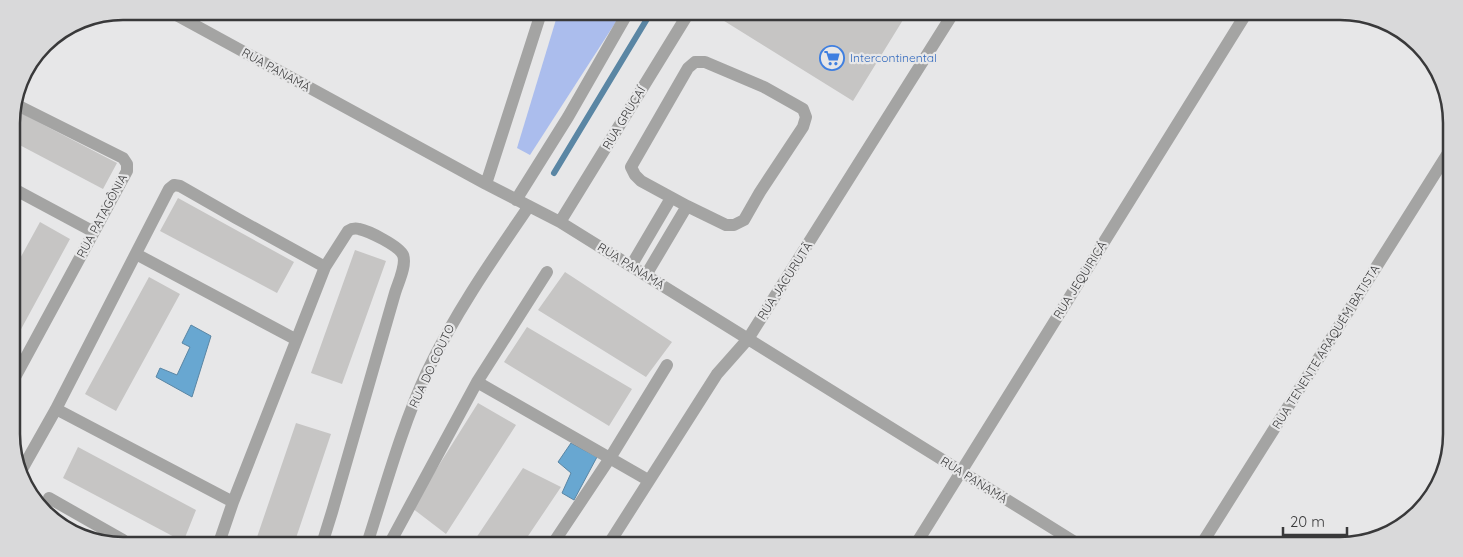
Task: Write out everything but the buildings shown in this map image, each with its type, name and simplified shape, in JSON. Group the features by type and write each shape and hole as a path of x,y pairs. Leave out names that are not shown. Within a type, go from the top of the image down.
{"street":[{"name":"RUA PANAMÁ","path":"184,20 486,184 560,222 1067,537"},
{"path":"486,184 539,20"},
{"path":"516,200 568,117 624,20"},
{"name":"RUA GRUÇAÍ","path":"560,222 684,20"},
{"name":"RUA JACURUTÃ","path":"613,537 717,374 748,339 949,20"},
{"name":"RUA JEQUIRIÇÁ","path":"920,537 1242,20"},
{"path":"695,62 706,62 764,87 803,110 806,117 803,127 744,220 734,225 726,225 671,198 640,180 631,167 688,68 695,62"},
{"name":"RUA PATAGÔNIA","path":"20,368 127,171 127,164 123,158 22,107"},
{"name":"RUA TENENTE ARAQUÉM BATISTA","path":"1206,537 1443,161"},
{"path":"25,465 56,410 169,189 174,185 180,186 325,266"},
{"path":"20,192 94,232"},
{"path":"631,266 671,198"},
{"name":"RUA DO COUTO","path":"369,537 407,421 426,373 447,332 487,266 529,206"},
{"path":"646,275 687,206"},
{"path":"221,537 295,339 325,266 348,231 359,229 398,248 404,261 324,537"},
{"path":"136,254 295,339"},
{"path":"393,537 477,382 547,272"},
{"path":"557,537 610,458 667,365"},
{"path":"477,382 648,480"},
{"path":"56,410 233,502"},
{"path":"49,498 117,537"}],"shaded area":[{"path":"556,20 617,20 530,155 517,148"},
{"path":"191,325 211,336 192,397 156,377 160,368 177,375 190,347 182,343"},
{"path":"571,443 597,457 574,500 562,493 571,473 558,462"}],"waterway":[{"path":"554,173 646,20"}],"place":[{"name":"Intercontinental","path":"832,58"}]}
